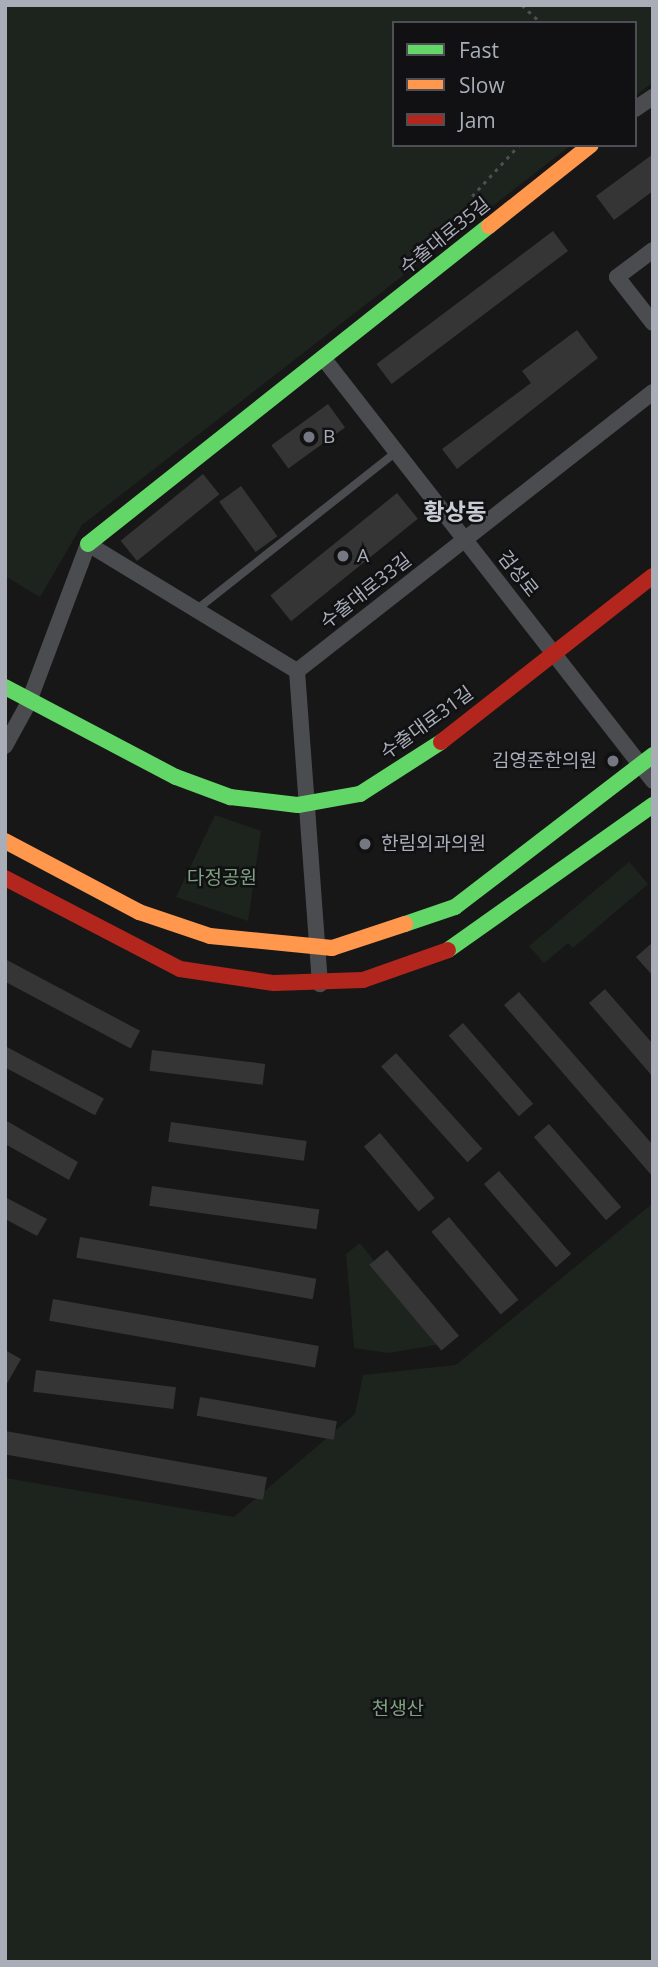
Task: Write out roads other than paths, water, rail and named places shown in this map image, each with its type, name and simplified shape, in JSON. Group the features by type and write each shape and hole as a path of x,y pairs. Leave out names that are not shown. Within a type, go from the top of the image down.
{"street":[{"path":"637,108 653,97"},
{"name":"수출대로35길","path":"88,544 589,147"},
{"path":"653,250 617,277 653,323"},
{"name":"검성로","path":"324,359 554,654 646,760 653,781"},
{"name":"수출대로33길","path":"297,671 653,392"},
{"path":"5,746 30,700 88,544 194,612 297,671 320,985"},
{"name":"수출대로31길","path":"5,687 176,777 230,797 307,803 360,794 414,763 653,576"},
{"path":"5,841 139,912 210,936 319,946 363,941 455,908 646,760"},
{"path":"5,878 180,969 320,985 422,964 464,944 653,804"}],"lane":[{"path":"194,612 397,452"}],"place":[{"name":"B","path":"309,437"},
{"name":"A","path":"343,556"},
{"name":"김영준한의원","path":"613,761"},
{"name":"한림외과의원","path":"365,844"}],"district":[{"name":"황상동","path":"455,511"}],"park label":[{"name":"다정공원","path":"222,878"},
{"name":"천생산","path":"398,1709"}]}
